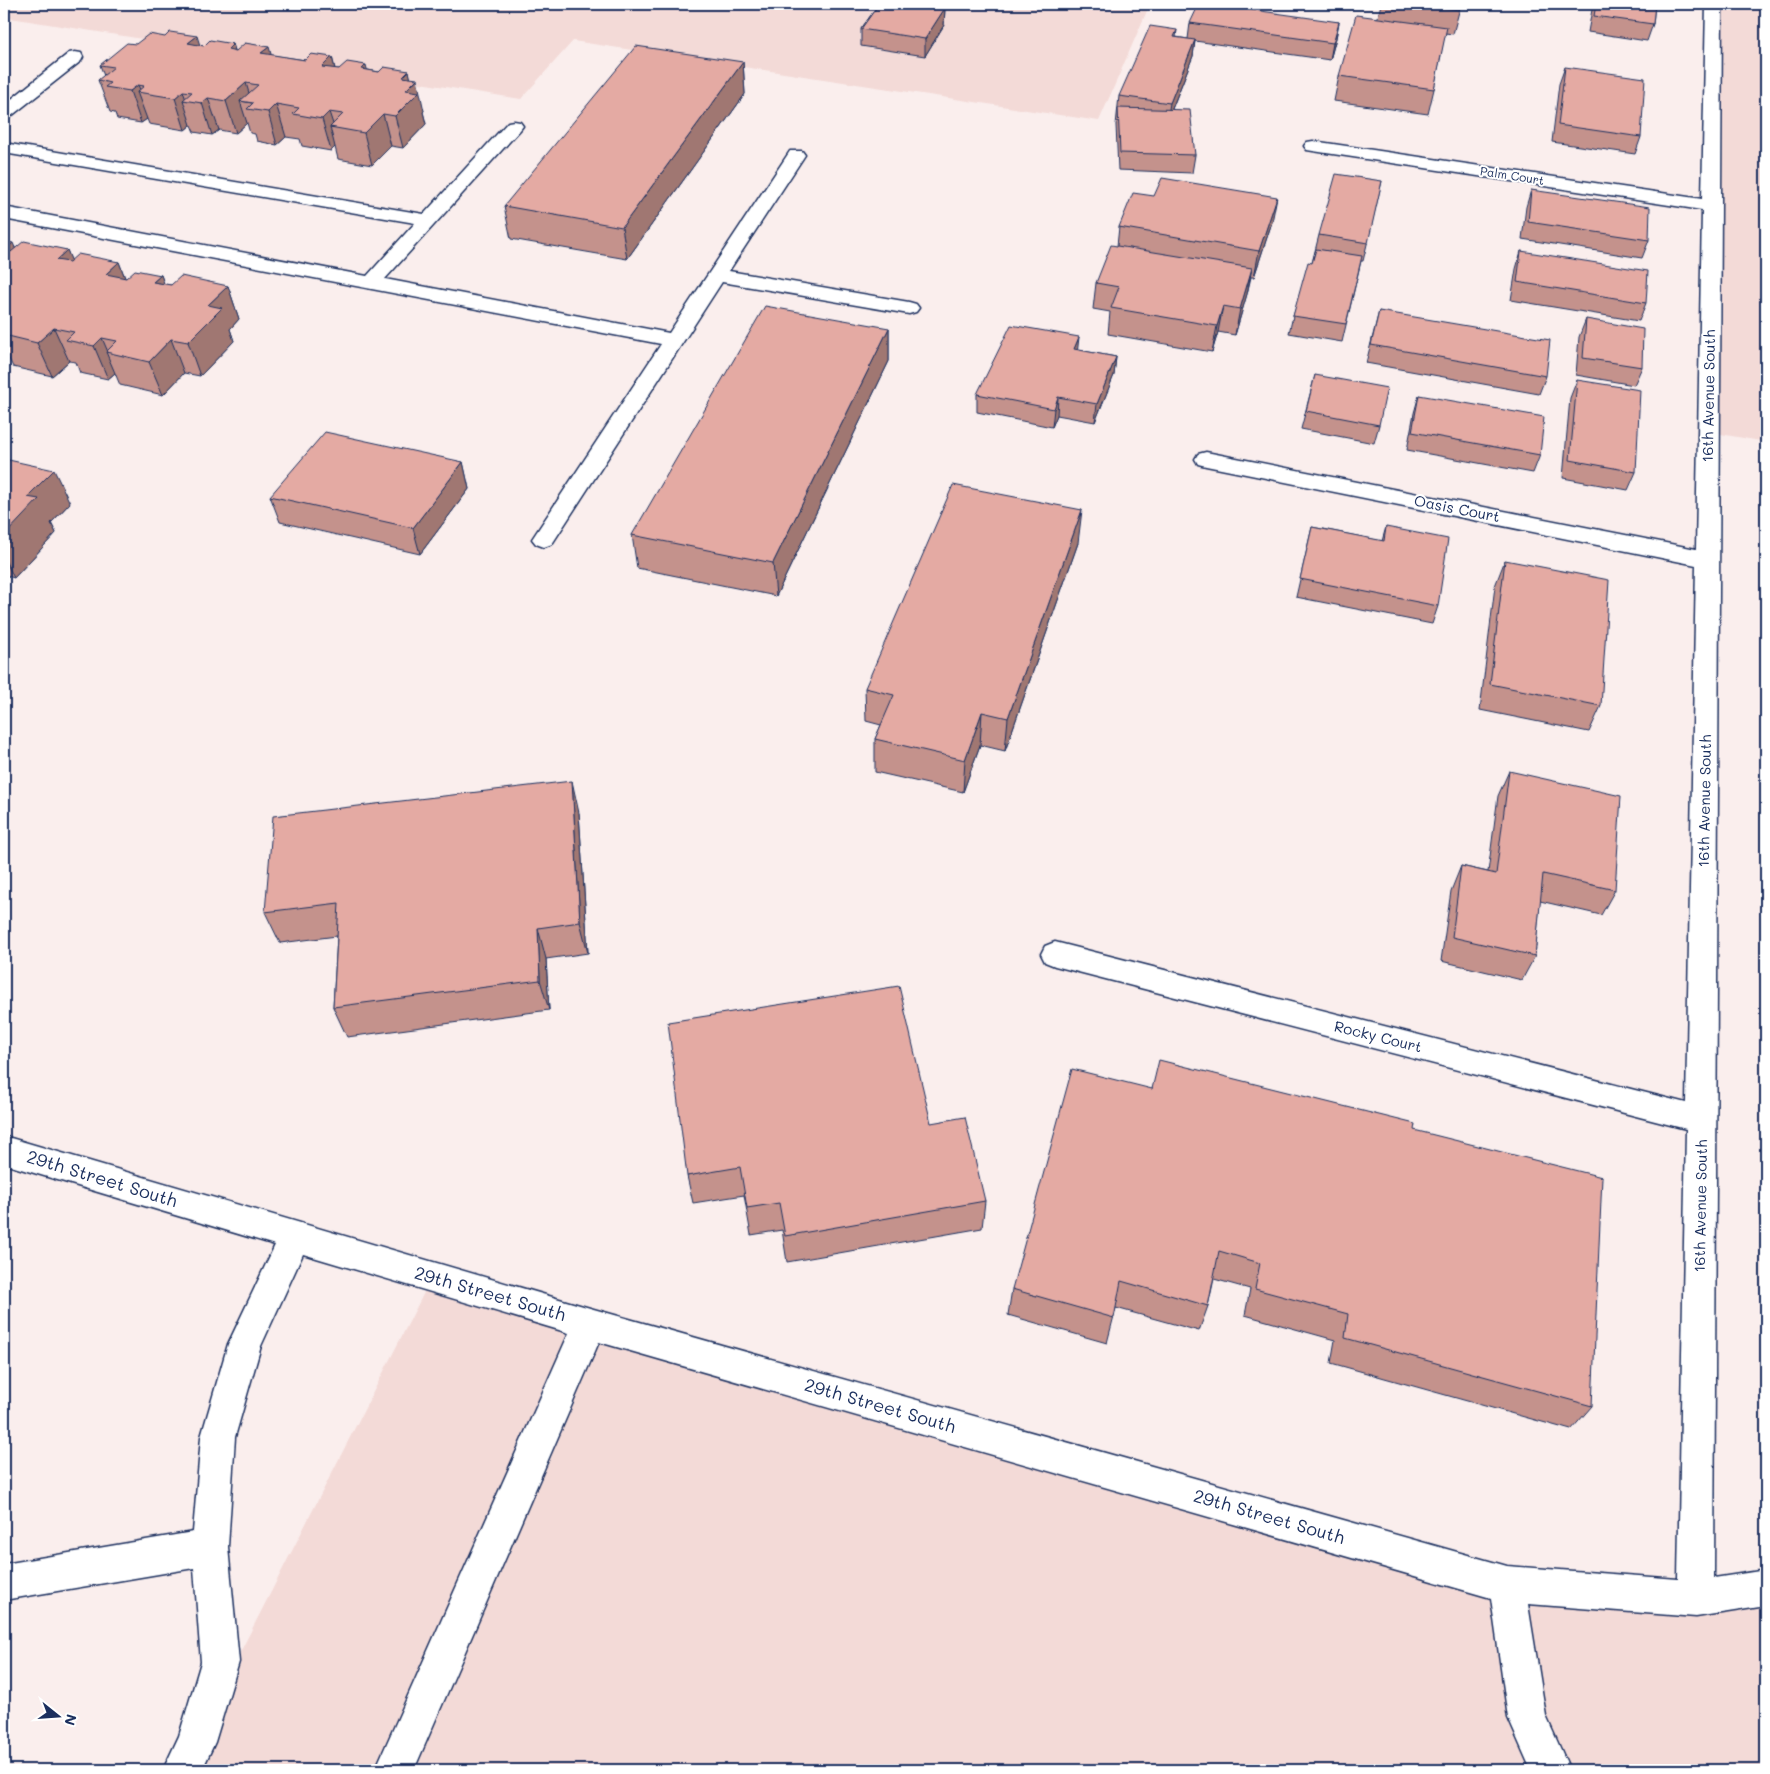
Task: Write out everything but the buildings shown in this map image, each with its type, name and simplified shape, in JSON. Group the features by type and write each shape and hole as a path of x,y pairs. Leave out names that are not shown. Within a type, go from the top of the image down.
{"street":[{"name":"16th Avenue South","path":"1696,1598 1714,4"},
{"path":"4,113 74,56"},
{"path":"372,282 514,126"},
{"name":"Palm Court","path":"1313,146 1712,206"},
{"path":"4,148 428,220"},
{"path":"544,538 796,155"},
{"path":"4,213 674,340"},
{"path":"717,275 909,308"},
{"name":"Oasis Court","path":"1206,459 1707,559"},
{"name":"Rocky Court","path":"1055,954 1702,1120"},
{"name":"29th Street South","path":"4,1150 590,1324 1507,1584 1696,1598 1766,1588"},
{"path":"182,1770 196,1742 220,1662 210,1547 218,1437 245,1344 294,1237"},
{"path":"394,1770 590,1324"},
{"path":"4,1582 210,1547"},
{"path":"1507,1584 1527,1718 1551,1770"}],"shaded area":[{"path":"4,4 1150,4 1099,121 573,41 521,99 4,17"},
{"path":"1714,4 1766,4 1766,442 1709,432"},
{"path":"432,1277 1507,1584 1696,1599 1766,1588 1766,1770 180,1770"}]}
